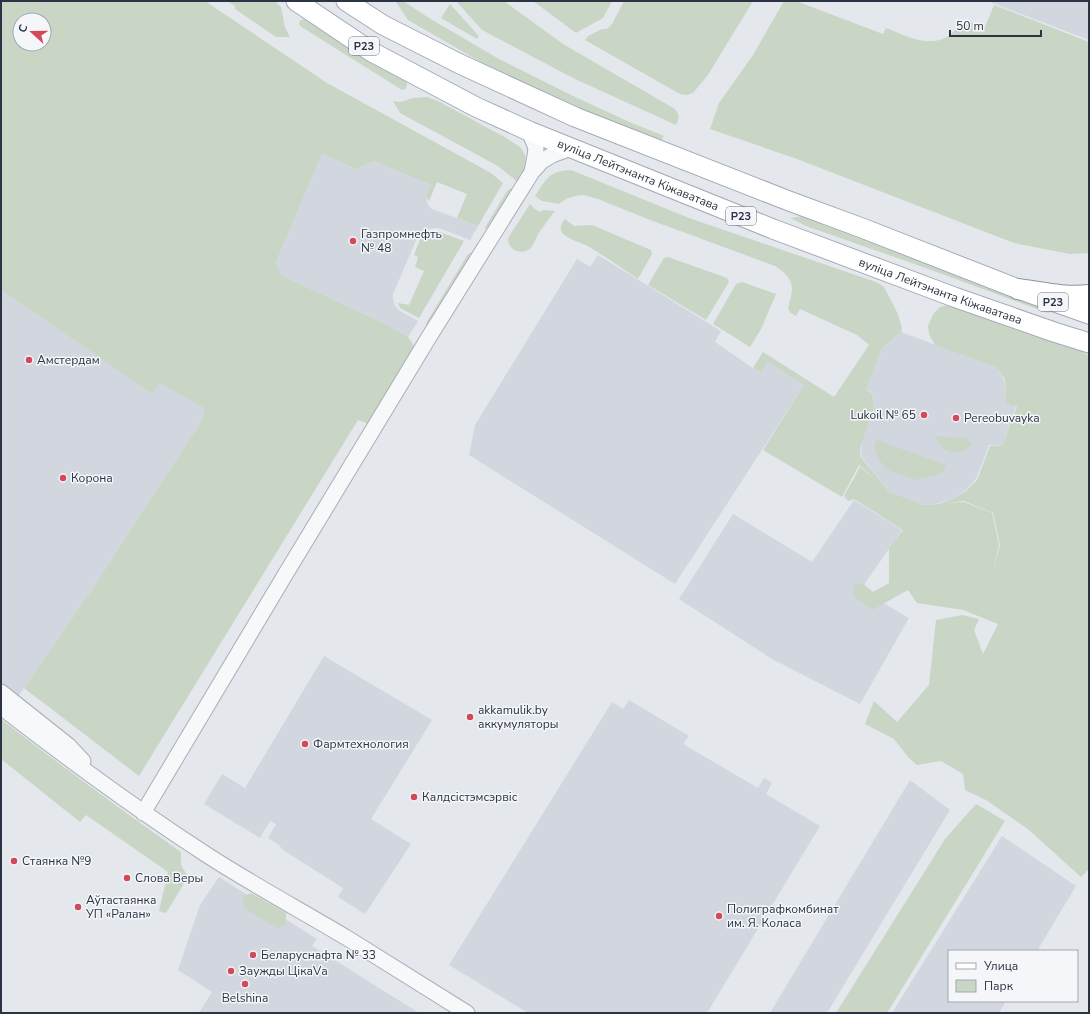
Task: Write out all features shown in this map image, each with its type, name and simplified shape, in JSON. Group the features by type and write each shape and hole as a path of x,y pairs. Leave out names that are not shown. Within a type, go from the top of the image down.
{"highway":[{"name":"Р23","path":"1018,289 1066,295 1089,295"}],"main road":[{"name":"вуліца Лейтэнанта Кіжаватава","path":"296,1 372,52 476,107 529,131 773,229 954,297 1089,343"},
{"name":"Р23","path":"346,1 383,26 526,95 576,117 789,201 1081,312"},
{"path":"1054,332 1066,325 1071,320 1073,315 1081,312"},
{"name":"Р23","path":"1054,332 1089,348"}],"street":[{"path":"529,131 536,148 532,172"},
{"path":"143,813 278,587 532,172 542,161 552,155 570,148"},
{"path":"1,692 69,746 115,793"},
{"path":"1,707 143,813 247,880 347,939 467,1013"}],"shaded area":[{"path":"987,1 1089,1 1089,40"},
{"path":"322,154 356,169 374,161 431,185 426,197 429,206 432,209 478,226 470,240 439,228 425,229 420,233 393,294 395,306 400,311 418,321 408,337 385,324 281,275 276,262"},
{"path":"598,255 721,331 715,342 760,373 768,362 804,385 675,584 469,455 475,425 577,259 590,267"},
{"path":"1,290 152,394 160,383 203,408 204,417 91,591 15,700 1,689"},
{"path":"901,332 996,367 1004,379 1006,393 1005,403 1016,405 1002,446 989,445 976,479 966,490 951,500 936,504 922,505 888,491 862,457 862,442 874,409 872,392 866,390 882,348"},
{"path":"854,500 902,530 861,590 909,618 860,704 772,659 679,599 733,514 812,562"},
{"path":"324,656 432,720 371,819 411,844 365,914 338,897 343,888 283,850 278,844 268,838 276,824 270,821 260,838 204,804 222,774 245,788"},
{"path":"629,700 689,736 683,744 758,788 764,778 772,783 766,794 820,826 707,1013 528,1013 449,965 612,702 623,709"},
{"path":"910,780 950,810 827,1013 770,1013"},
{"path":"1002,836 1076,886 1038,950 948,950 948,1002 1005,1002 999,1013 892,1013"},
{"path":"219,877 317,939 312,946 419,1013 199,1013 212,992 178,970 200,905"}],"green space":[{"path":"1,1 205,1 327,83 491,173 503,183 478,226 457,218 467,194 437,182 429,201 426,197 431,185 374,161 356,169 322,154 276,262 281,275 385,324 408,337 414,346 415,352 376,419 367,423 358,420 139,776 24,688 91,591 204,417 203,408 160,383 152,394 1,290"},
{"path":"227,1 275,1 281,7 285,27 290,37 276,37 235,9 235,6"},
{"path":"396,1 403,1 499,59 571,95 627,121 664,136 660,142 533,90 408,20"},
{"path":"456,1 504,1 563,44 675,109 678,113 678,121 676,125 575,79 482,30"},
{"path":"533,1 612,1 603,18 576,33"},
{"path":"624,1 753,1 708,75 693,93 687,95 680,94 585,40 588,36 602,29 607,29 612,24"},
{"path":"784,1 796,1 883,34 886,28 908,37 924,41 939,40 949,36 962,20 985,27 994,5 1089,42 1089,253 1070,254 1014,243 797,159 710,129 719,103 753,55"},
{"path":"450,4 479,36 477,39 441,18"},
{"path":"304,19 407,82 406,89 402,90 300,26 299,23"},
{"path":"427,97 438,101 508,139 521,148 525,155 526,161 525,171 519,183 498,166 400,113 393,101 401,102 413,98"},
{"path":"571,170 689,218 876,282 884,287 898,314 902,329 901,332 882,348 866,390 872,393 874,409 861,445 861,457 888,491 923,505 939,504 951,500 966,491 977,480 990,446 1002,446 1017,406 1005,403 1005,379 996,367 935,345 929,334 928,326 934,313 940,307 951,304 1081,351 1089,356 1089,869 1081,877 1029,830 986,800 965,790 963,774 941,761 917,765 908,757 894,739 865,724 874,701 897,722 929,685 936,620 962,615 979,619 974,630 983,654 998,624 963,610 917,603 908,590 872,610 854,597 853,585 862,583 873,592 889,583 889,548 903,530 854,499 848,501 844,496 860,467 876,480 859,465 842,497 763,450 804,385 768,362 761,373 753,368 763,352 834,397 869,345 857,335 800,309 796,316 791,313 788,309 792,285 789,278 775,266 598,199 584,195 575,196 566,199 559,204 542,201 535,196 549,177 558,172","holes":["964,501 993,513 1000,545 993,572 999,545 992,513 964,502 946,503"]},
{"path":"511,188 515,191 492,226 484,229 507,191"},
{"path":"530,204 540,212 543,210 555,211 538,234 531,248 520,252 510,246 508,238"},
{"path":"804,216 826,226 923,259 1050,309 1051,312 1048,313 806,226 790,218"},
{"path":"565,219 574,226 592,225 651,250 652,254 638,279 588,246 563,234 561,226"},
{"path":"437,231 464,241 419,318 400,308 398,303 409,305 424,271 415,267 418,257 414,255 420,240 425,233"},
{"path":"474,251 475,255 433,322 425,325 468,254"},
{"path":"668,257 727,278 729,282 706,320 648,285 664,258"},
{"path":"742,282 776,294 761,329 750,347 713,324 736,284"},
{"path":"934,436 966,438 973,444 963,451 955,453 943,448"},
{"path":"877,440 946,465 940,474 915,480 888,470 878,459 875,450"},
{"path":"1,719 90,787 181,852 181,865 188,877 166,913 159,911 168,872 86,815 80,822 1,759"},
{"path":"976,804 1005,821 887,1013 836,1013 945,839"},
{"path":"251,893 286,913 286,923 278,929 244,908 242,897"}],"place":[{"name":"Газпромнефть № 48","path":"353,241"},
{"name":"Амстердам","path":"29,360"},
{"name":"Lukoil № 65","path":"924,415"},
{"name":"Pereobuvayka","path":"956,418"},
{"name":"Корона","path":"63,478"},
{"name":"akkamulik.by аккумуляторы","path":"470,717"},
{"name":"Фармтехнология","path":"305,744"},
{"name":"Калдсістэмсэрвіс","path":"414,797"},
{"name":"Стаянка №9","path":"14,861"},
{"name":"Слова Веры","path":"127,878"},
{"name":"Аўтастаянка УП «Ралан»","path":"78,907"},
{"name":"Полиграфкомбинат им. Я. Коласа","path":"719,916"},
{"name":"Беларуснафта № 33","path":"253,955"},
{"name":"Заужды ЦікаVа","path":"231,971"},
{"name":"Belshina","path":"245,984"}]}
